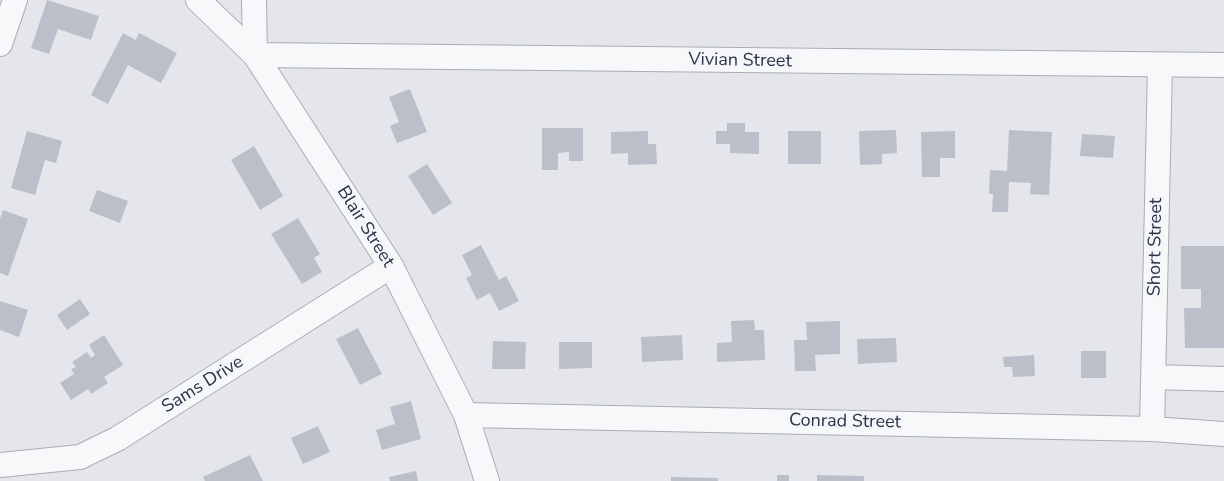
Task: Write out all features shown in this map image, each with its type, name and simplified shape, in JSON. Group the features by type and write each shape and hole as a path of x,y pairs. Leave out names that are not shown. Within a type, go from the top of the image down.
{"street":[{"path":"0,44 15,0"},
{"name":"Blair Street","path":"198,0 255,55 391,266 466,415 487,481"},
{"path":"254,0 255,55"},
{"name":"Vivian Street","path":"255,55 1224,65"},
{"name":"Short Street","path":"1152,429 1160,66"},
{"name":"Sams Drive","path":"0,465 80,457 117,439 391,266"},
{"path":"1154,377 1224,379"},
{"name":"Conrad Street","path":"466,415 1152,429 1224,434"}],"building":[{"path":"47,0 99,16 91,40 58,29 49,54 31,48"},
{"path":"123,33 136,40 139,33 177,53 161,83 128,65 108,104 91,95"},
{"path":"410,89 427,132 397,143 390,126 399,122 389,97"},
{"path":"727,123 745,123 745,132 759,132 759,154 730,153 730,144 716,144 716,131 727,131"},
{"path":"542,128 583,128 583,161 569,161 569,152 558,153 558,170 542,170"},
{"path":"896,130 897,153 882,154 882,164 860,165 859,131"},
{"path":"1009,130 1052,132 1049,195 1030,194 1031,183 1009,182 1008,212 992,212 993,194 989,194 990,170 1007,171"},
{"path":"27,131 62,141 56,163 45,160 35,195 11,188"},
{"path":"648,131 648,144 656,144 657,164 628,165 628,153 611,154 611,132"},
{"path":"788,131 821,131 821,164 788,164"},
{"path":"955,131 955,158 940,158 940,177 922,177 921,132"},
{"path":"1082,134 1115,136 1113,158 1080,156"},
{"path":"254,146 283,196 260,210 231,160"},
{"path":"427,164 452,203 433,215 408,176"},
{"path":"97,190 128,201 120,223 89,211"},
{"path":"3,210 28,219 8,276 0,273 0,219"},
{"path":"298,218 320,254 314,258 322,272 302,284 271,234"},
{"path":"481,245 499,280 506,276 519,301 499,311 490,293 477,300 466,278 472,275 462,255"},
{"path":"1181,246 1224,246 1224,348 1185,348 1184,308 1201,308 1201,289 1181,289"},
{"path":"80,299 90,314 67,330 57,315"},
{"path":"0,301 28,310 19,337 0,330"},
{"path":"754,320 755,330 764,330 765,360 717,362 717,343 732,342 731,321"},
{"path":"840,321 840,354 815,355 816,371 795,371 794,340 807,340 806,322"},
{"path":"358,328 382,374 360,385 336,339"},
{"path":"104,335 123,365 104,377 108,383 91,394 88,389 71,400 60,383 74,374 71,369 76,367 72,362 87,352 91,358 95,355 89,345"},
{"path":"682,335 683,360 642,362 641,337"},
{"path":"896,338 897,362 858,364 857,339"},
{"path":"493,341 526,342 525,369 492,369"},
{"path":"559,342 592,342 592,368 559,369"},
{"path":"1081,351 1106,351 1106,378 1081,378"},
{"path":"1034,355 1035,376 1013,377 1012,367 1004,367 1003,357"},
{"path":"411,401 421,439 382,450 376,430 395,424 390,407"},
{"path":"318,426 330,452 303,464 291,438"},
{"path":"250,455 263,481 205,481 203,477"},
{"path":"416,471 418,481 390,481 389,477"},
{"path":"777,475 789,475 789,481 777,481"},
{"path":"817,475 864,476 864,481 817,481"},
{"path":"671,477 718,478 718,481 671,481"}]}
